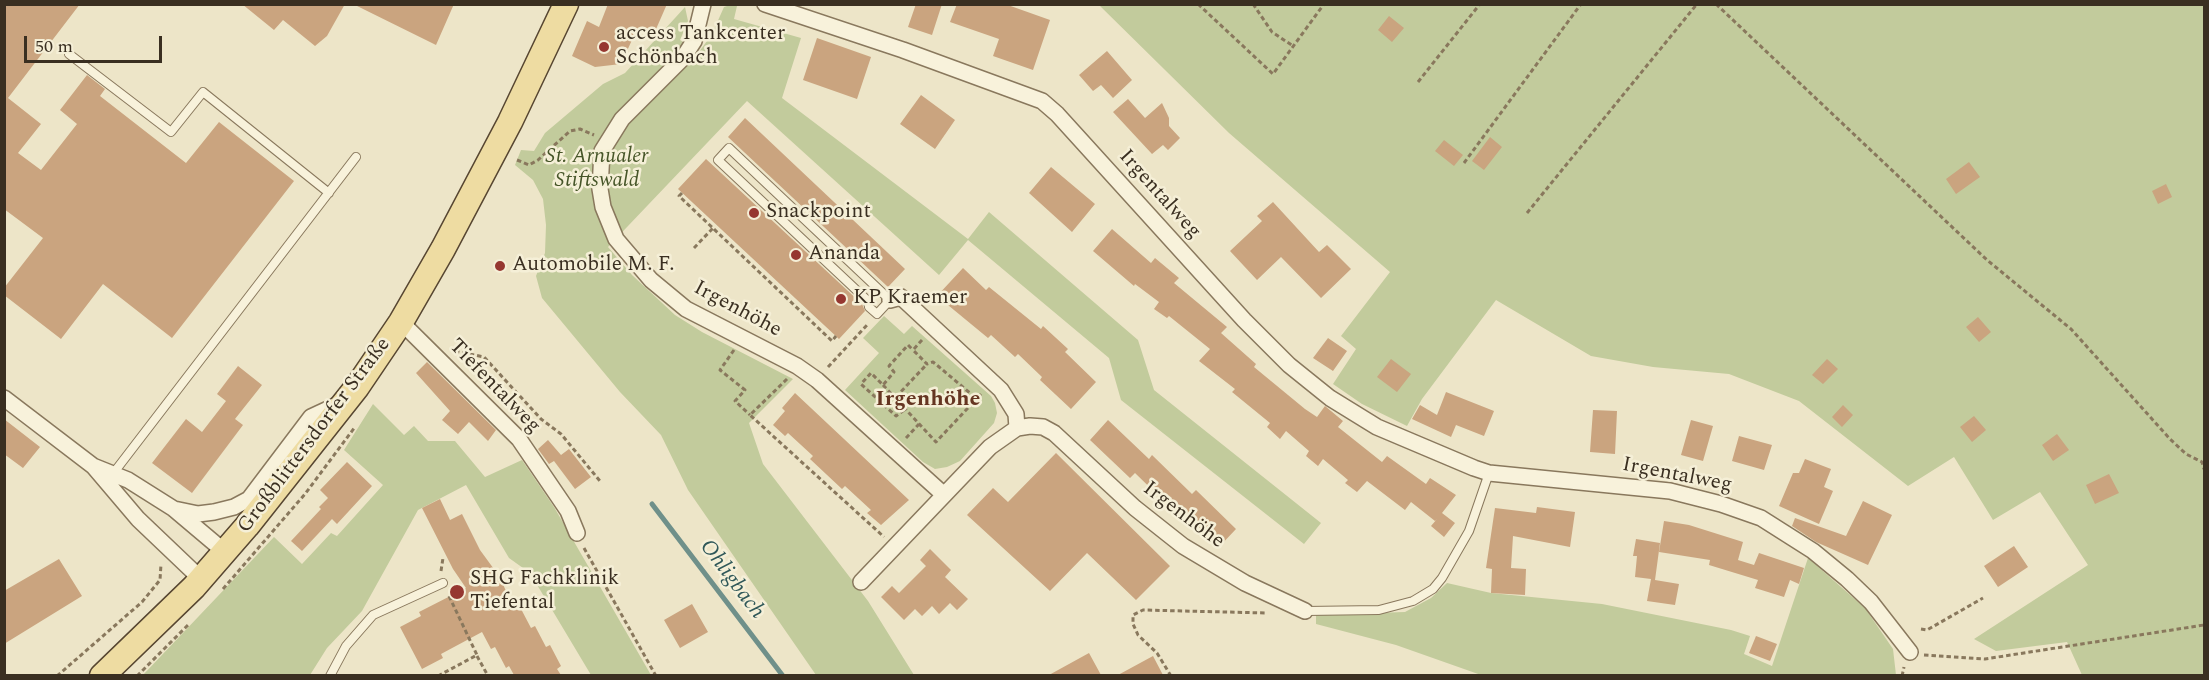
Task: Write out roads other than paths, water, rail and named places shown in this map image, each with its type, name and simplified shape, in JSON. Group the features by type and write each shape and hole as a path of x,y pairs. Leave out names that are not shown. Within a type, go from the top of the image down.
{"main road":[{"name":"Großblittersdorfer Straße","path":"102,675 201,579 225,552 347,400 401,322 510,122 566,4"}],"street":[{"name":"Irgenhöhe","path":"703,4 694,41 683,58 622,119 606,141 599,172 600,189 603,207 616,239 639,268 686,309 797,366 817,380 943,494"},
{"name":"Irgentalweg","path":"765,4 903,50 1042,101 1057,114 1244,320 1304,378 1330,398 1377,427 1474,468 1489,472 1670,491 1753,514 1804,545 1847,579 1871,602 1910,652"},
{"path":"861,582 990,447 1017,428 1016,414 1001,390 901,297 890,300"},
{"name":"Tiefentalweg","path":"401,322 519,439 568,512 577,533"},
{"path":"4,398 110,478 174,509 198,514 234,507 249,499 311,417 347,400"},
{"name":"Irgenhöhe","path":"1017,428 1043,427 1054,434 1135,508 1183,546 1245,583 1305,611"},
{"path":"110,478 138,519 201,579"},
{"path":"174,509 225,552"}],"lane":[{"path":"69,54 171,132 202,93 328,193"},
{"path":"729,148 890,300 877,314 869,306 868,301 718,160 723,154 729,148"},
{"path":"110,478 356,157"},
{"path":"1305,611 1379,610 1398,607 1433,589 1443,578 1470,531 1489,472"},
{"path":"330,675 346,646 374,615 443,583"}],"waterway":[{"name":"Ohligbach","path":"652,504 783,676"}],"place":[{"name":"access Tankcenter Schönbach","path":"604,47"},
{"name":"Snackpoint","path":"754,213"},
{"name":"Ananda","path":"796,255"},
{"name":"Automobile M. F.","path":"500,266"},
{"name":"KP Kraemer","path":"841,299"},
{"name":"SHG Fachklinik Tiefental","path":"457,592"}],"district":[{"name":"Irgenhöhe","path":"928,401"}],"park label":[{"name":"St. Arnualer Stiftswald","path":"597,170"}]}
